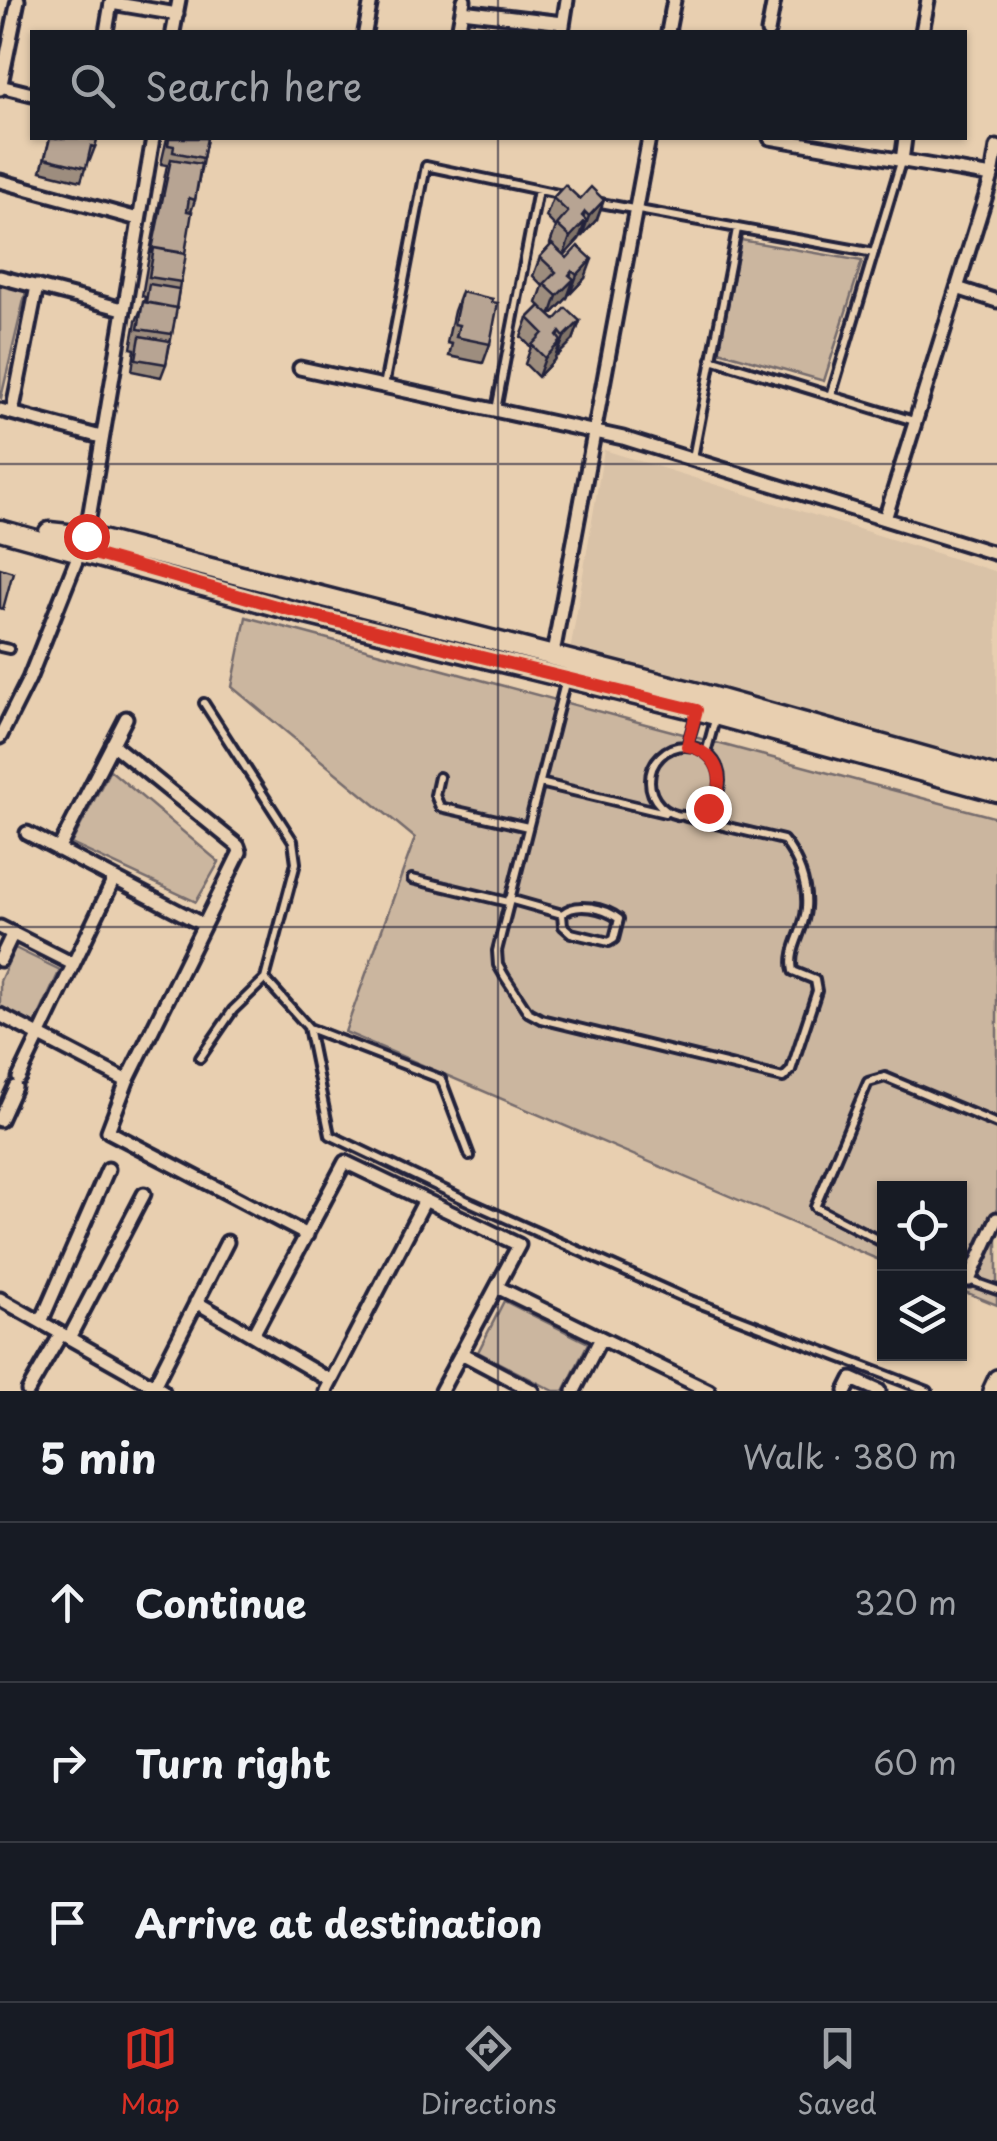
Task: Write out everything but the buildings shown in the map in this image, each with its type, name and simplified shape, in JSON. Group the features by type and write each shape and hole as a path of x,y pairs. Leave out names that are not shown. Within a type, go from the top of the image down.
{"main road":[{"path":"0,519 290,610 560,667 997,777"},
{"path":"0,530 83,543"},
{"path":"718,707 997,792"}],"street":[{"path":"18,0 0,87 30,94"},
{"path":"173,30 179,0"},
{"path":"365,30 371,0"},
{"path":"458,30 463,5 562,28 567,0"},
{"path":"668,30 674,0"},
{"path":"768,30 774,0"},
{"path":"922,30 928,0"},
{"path":"106,30 112,3 177,14"},
{"path":"0,737 30,679 83,543 154,140"},
{"path":"560,667 594,432 648,140"},
{"path":"782,140 992,176"},
{"path":"902,160 906,140"},
{"path":"885,519 992,176 997,148"},
{"path":"0,181 138,219"},
{"path":"0,277 123,309"},
{"path":"36,286 6,412 102,437"},
{"path":"957,288 997,300"},
{"path":"300,368 594,432 997,554"},
{"path":"58,850 126,718"},
{"path":"112,744 240,848 240,855 126,1081 108,1126 110,1134 306,1235"},
{"path":"26,834 202,924"},
{"path":"0,1120 114,879"},
{"path":"0,926 74,964"},
{"path":"0,960 13,933"},
{"path":"0,1016 126,1081"},
{"path":"254,1336 345,1162 519,1245 442,1391"},
{"path":"41,1322 108,1169"},
{"path":"28,1391 65,1336 144,1194"},
{"path":"196,1302 328,1386 425,1200"},
{"path":"967,1274 997,1219"},
{"path":"0,1300 158,1388 227,1242"},
{"path":"497,1287 709,1391"},
{"path":"574,1391 600,1338"},
{"path":"462,1353 532,1391"},
{"path":"674,1391 681,1378"},
{"path":"992,1391 997,1378"},
{"path":"846,1391 852,1379 878,1391"}],"lane":[{"path":"831,396 902,160"},
{"path":"384,386 426,166 635,211 874,253"},
{"path":"496,410 538,190"},
{"path":"692,460 737,229"},
{"path":"712,359 915,422"},
{"path":"540,783 783,840 802,877 806,909 790,958 793,971 815,980 817,990 791,1070 782,1078 541,1020 528,1012 498,965 497,951 508,900 540,783 560,667"},
{"path":"687,746 699,702"},
{"path":"200,1058 233,1010 265,979 296,863 294,841 204,703"},
{"path":"706,753 718,707"},
{"path":"674,815 655,800 650,778 659,757 668,750 687,746 706,753 716,765 720,787 708,808 686,817"},
{"path":"439,777 435,796 440,807 528,827"},
{"path":"412,879 562,914"},
{"path":"578,906 614,915 619,920 614,939 609,942 571,933 563,926 562,914 569,907 578,906"},
{"path":"265,979 308,1027 441,1079 470,1156"},
{"path":"308,1027 330,1135 472,1204 680,1296 928,1391"},
{"path":"877,1239 815,1208 868,1082 886,1076 997,1124"},
{"path":"967,1280 997,1290"}],"shaded area":[{"path":"741,240 862,261 824,381 719,351"},
{"path":"0,285 26,291 1,398 0,397"},
{"path":"604,450 997,572 997,773 570,652"},
{"path":"246,617 997,818 997,1305 967,1293 967,1181 877,1181 877,1259 345,1032 415,838 232,687"},
{"path":"110,770 219,862 196,902 71,844"},
{"path":"15,948 60,970 35,1024 0,1007 0,981"},
{"path":"504,1301 588,1343 564,1391 554,1391 478,1352"}],"route":[{"path":"86,536 80,550 290,610 697,710 687,746 710,756 720,776 716,798 708,808"}]}
